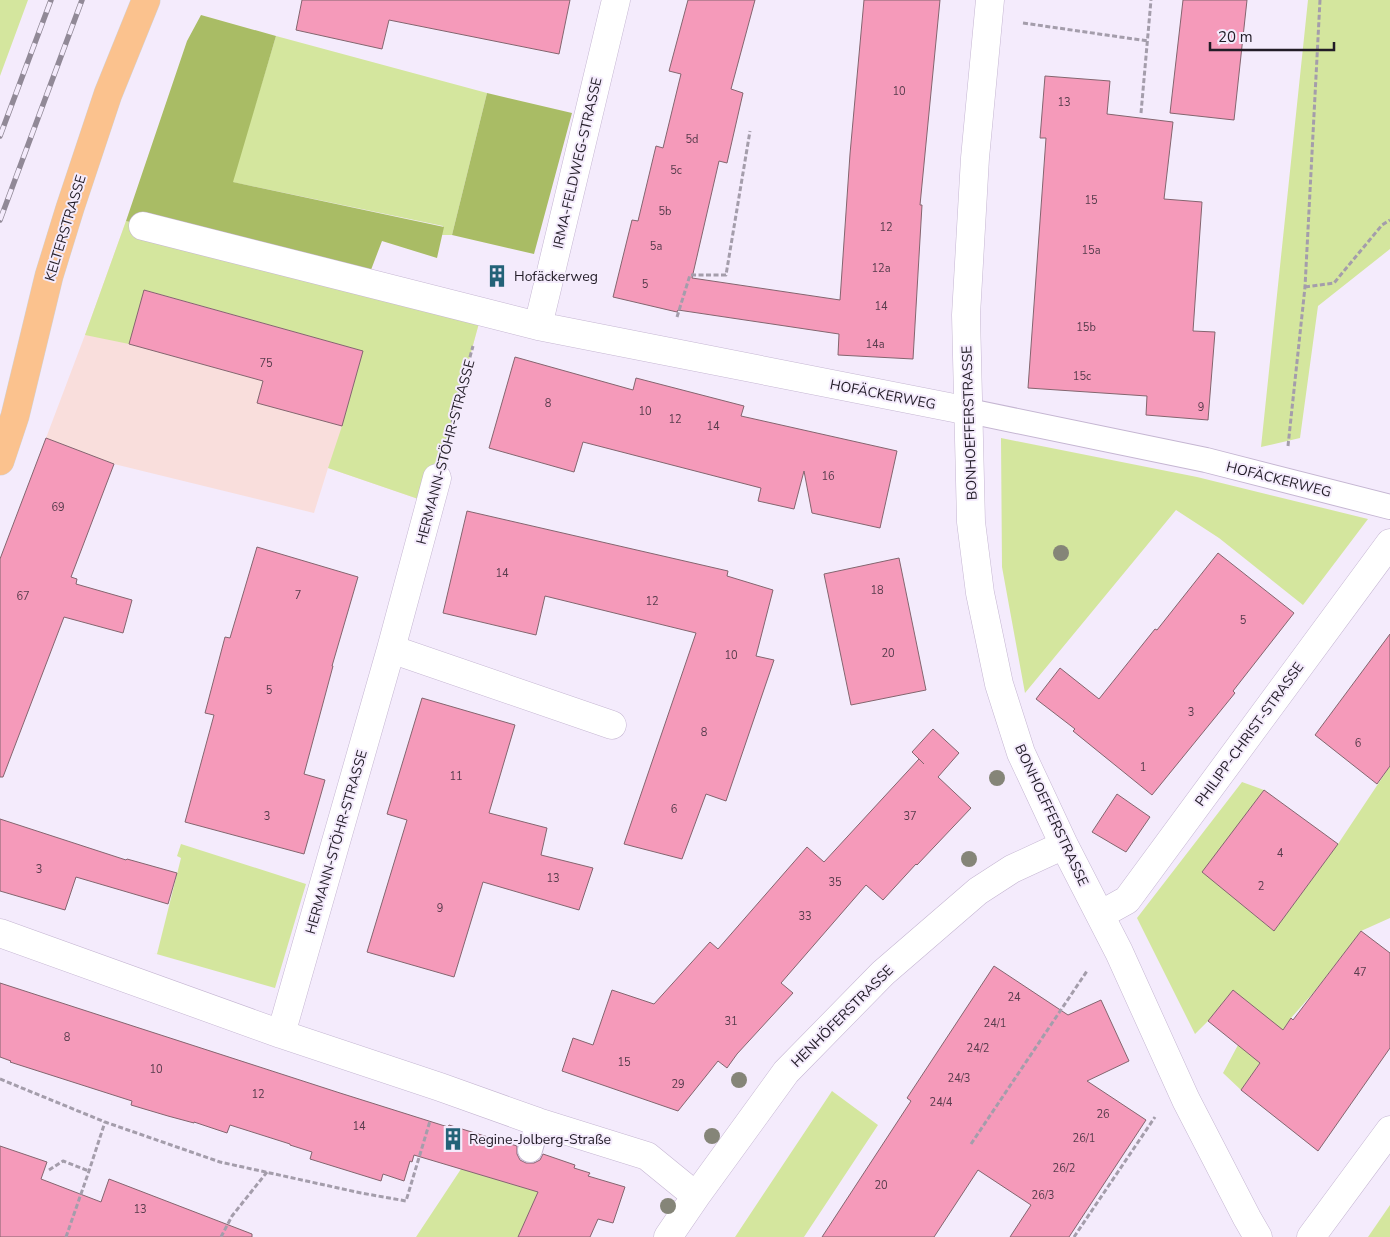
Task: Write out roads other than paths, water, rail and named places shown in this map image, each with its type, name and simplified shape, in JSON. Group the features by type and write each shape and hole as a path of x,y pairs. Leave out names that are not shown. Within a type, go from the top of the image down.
{"main road":[{"name":"KELTERSTRASSE","path":"0,461 15,416 49,276 70,208 108,94 146,0"}],"street":[{"name":"IRMA-FELDWEG-STRASSE","path":"538,326 616,0"},
{"name":"BONHOEFFERSTRASSE","path":"989,9 975,158 966,315 971,522 980,593 999,684 1021,753 1064,845 1119,952 1186,1100 1258,1237"},
{"name":"HOFÄCKERWEG","path":"143,226 538,326 968,411"},
{"name":"HERMANN-STÖHR-STRASSE","path":"281,1034 391,649 437,478"},
{"name":"PHILIPP-CHRIST-STRASSE","path":"1100,915 1127,900 1390,543"},
{"path":"391,649 612,726"},
{"name":"HENHÖFERSTRASSE","path":"668,1237 786,1072 883,973 978,891 1012,869 1064,845"},
{"path":"0,933 281,1034 538,1122 647,1156 696,1196"},
{"path":"1312,1237 1390,1130"}],"lane":[{"name":"HOFÄCKERWEG","path":"968,411 1206,460 1390,507"},
{"path":"530,1150 538,1122"}],"railway":[{"path":"0,136 51,0"},
{"path":"0,220 82,0"}],"place":[{"name":"Hofäckerweg","path":"497,276"},
{"name":"Regine-Jolberg-Straße","path":"453,1139"}]}
